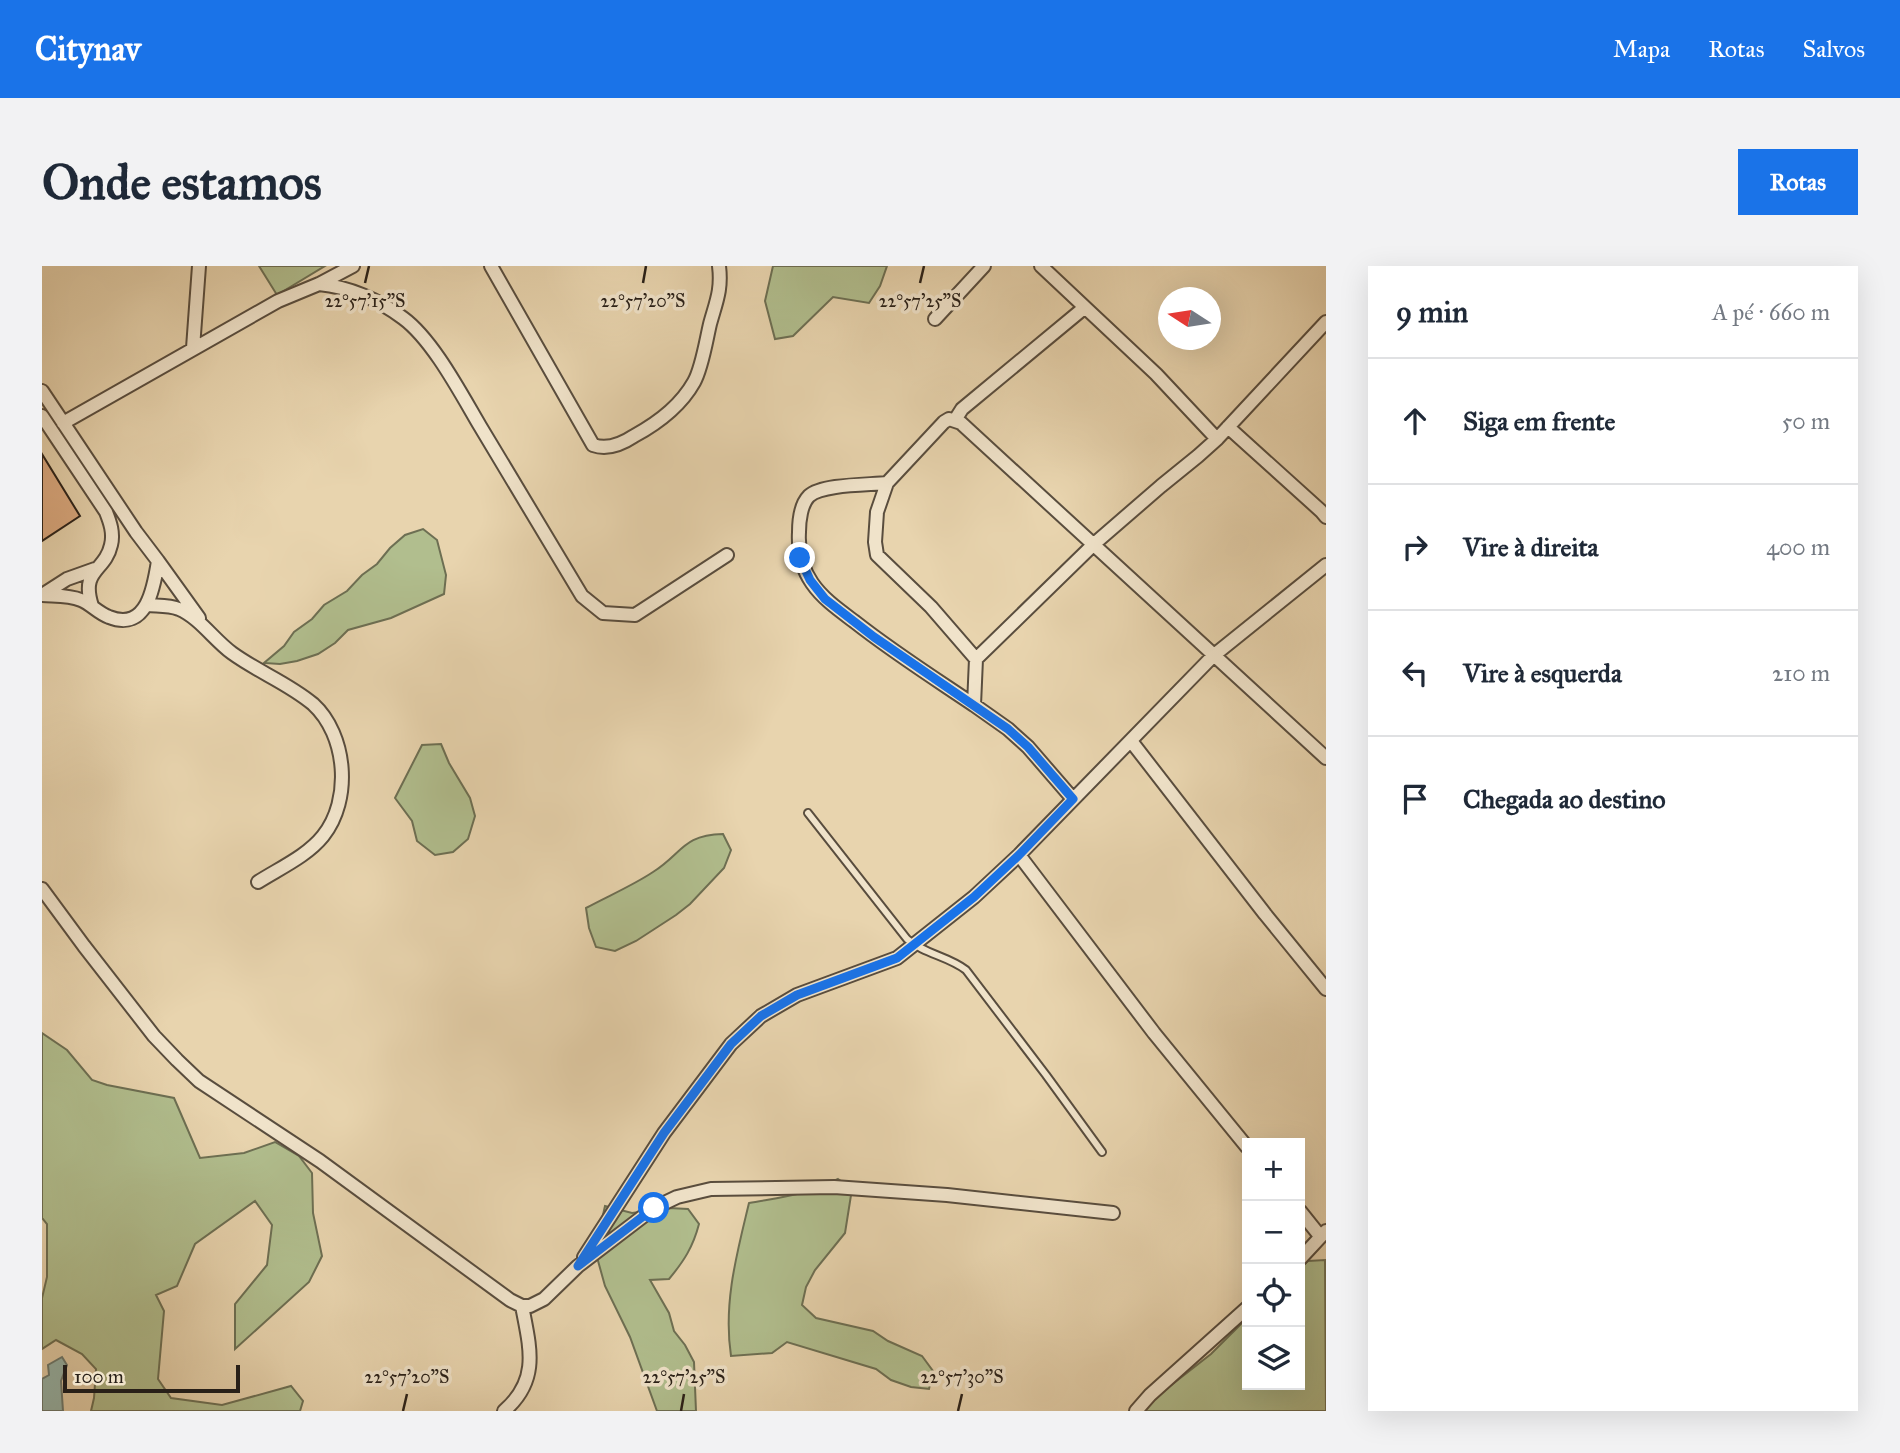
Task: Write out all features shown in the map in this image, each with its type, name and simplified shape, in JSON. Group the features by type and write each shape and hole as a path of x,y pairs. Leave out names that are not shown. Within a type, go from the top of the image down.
{"street":[{"path":"193,348 199,266"},
{"path":"63,423 278,301 353,266"},
{"path":"491,266 593,445 609,447 629,440 667,415 695,380 721,284 719,266"},
{"path":"935,319 984,266"},
{"path":"1041,266 1156,374 1217,439"},
{"path":"319,284 339,286 371,299 403,318 420,334 448,372 582,596 603,613 635,615 727,555"},
{"path":"955,419 962,409 1084,308"},
{"path":"974,705 976,659 1094,544 1217,439 1326,322"},
{"path":"42,391 135,532 209,633"},
{"path":"42,416 106,512 111,526 112,544 105,559 89,580 92,606"},
{"path":"976,659 931,607 877,555 875,542 877,512 887,483 944,422 950,419 961,423 1326,758"},
{"path":"1228,427 1326,517"},
{"path":"887,483 829,488 808,498 803,508 799,530 800,558 810,580 825,599 874,637 1008,729 1028,747 1073,799"},
{"path":"42,595 80,599 104,615 124,620 135,616 148,605 158,561"},
{"path":"578,1266 664,1133 731,1044 761,1016 797,995 897,958 974,897 1019,855 1213,656 1326,565"},
{"path":"42,595 67,579 95,569"},
{"path":"148,605 178,608 187,613 232,653 280,680 312,704 327,720 335,737 342,777 339,801 332,821 324,835 309,850 258,881"},
{"path":"1131,741 1326,989"},
{"path":"1019,855 1154,1033 1242,1141"},
{"path":"42,889 155,1035 199,1081 320,1161 510,1300 522,1306 530,1306 544,1299 578,1266 654,1208 677,1197 711,1189 834,1187 947,1195 1113,1213"},
{"path":"1305,1216 1323,1234 1305,1254"},
{"path":"504,1411 516,1401 529,1373 530,1357 522,1306"},
{"path":"1136,1411 1150,1395 1242,1312"}],"lane":[{"path":"808,813 907,939 914,945 954,961 966,970 1102,1152"}],"green space":[{"path":"259,266 325,266 277,295"},
{"path":"773,266 887,266 880,286 869,303 833,297 793,336 775,339 765,301"},
{"path":"423,529 437,540 446,575 444,594 391,618 348,630 318,654 280,664 264,663 284,646 294,632 312,619 324,605 347,591 405,535"},
{"path":"441,744 470,798 475,816 468,839 453,852 435,855 417,841 412,821 395,798 422,745"},
{"path":"723,834 731,850 724,868 690,904 636,941 615,951 596,947 586,908 653,872 691,841"},
{"path":"42,1033 67,1050 92,1080 174,1098 200,1158 244,1153 275,1142 299,1156 312,1173 313,1213 322,1256 309,1282 235,1349 235,1304 267,1265 272,1225 255,1201 195,1244 177,1286 156,1295 164,1311 158,1379 171,1398 222,1405 291,1386 303,1401 300,1411 91,1411 96,1369 82,1354 56,1340 42,1349 42,1298 47,1277 47,1224 42,1218"},
{"path":"838,1179 852,1189 845,1233 815,1270 806,1287 802,1305 816,1318 873,1331 922,1356 933,1371 929,1389 911,1387 891,1380 876,1369 787,1342 772,1353 731,1356 730,1297 749,1203 805,1192"},
{"path":"605,1206 632,1213 669,1208 688,1209 699,1224 687,1253 669,1279 650,1280 669,1313 674,1331 694,1362 696,1411 657,1411 630,1337 605,1286 595,1250"},
{"path":"1325,1260 1326,1411 1138,1411 1211,1354 1242,1323 1242,1390 1305,1390 1305,1264"}],"water":[{"path":"62,1357 67,1365 61,1381 63,1411 42,1411 42,1379 49,1375 48,1365"}],"building":[{"path":"42,454 80,516 42,541"}],"route":[{"path":"654,1208 578,1266 664,1133 731,1044 761,1016 797,995 897,958 974,897 1073,799 1028,747 1008,729 874,637 825,599 810,580 800,558"}]}
